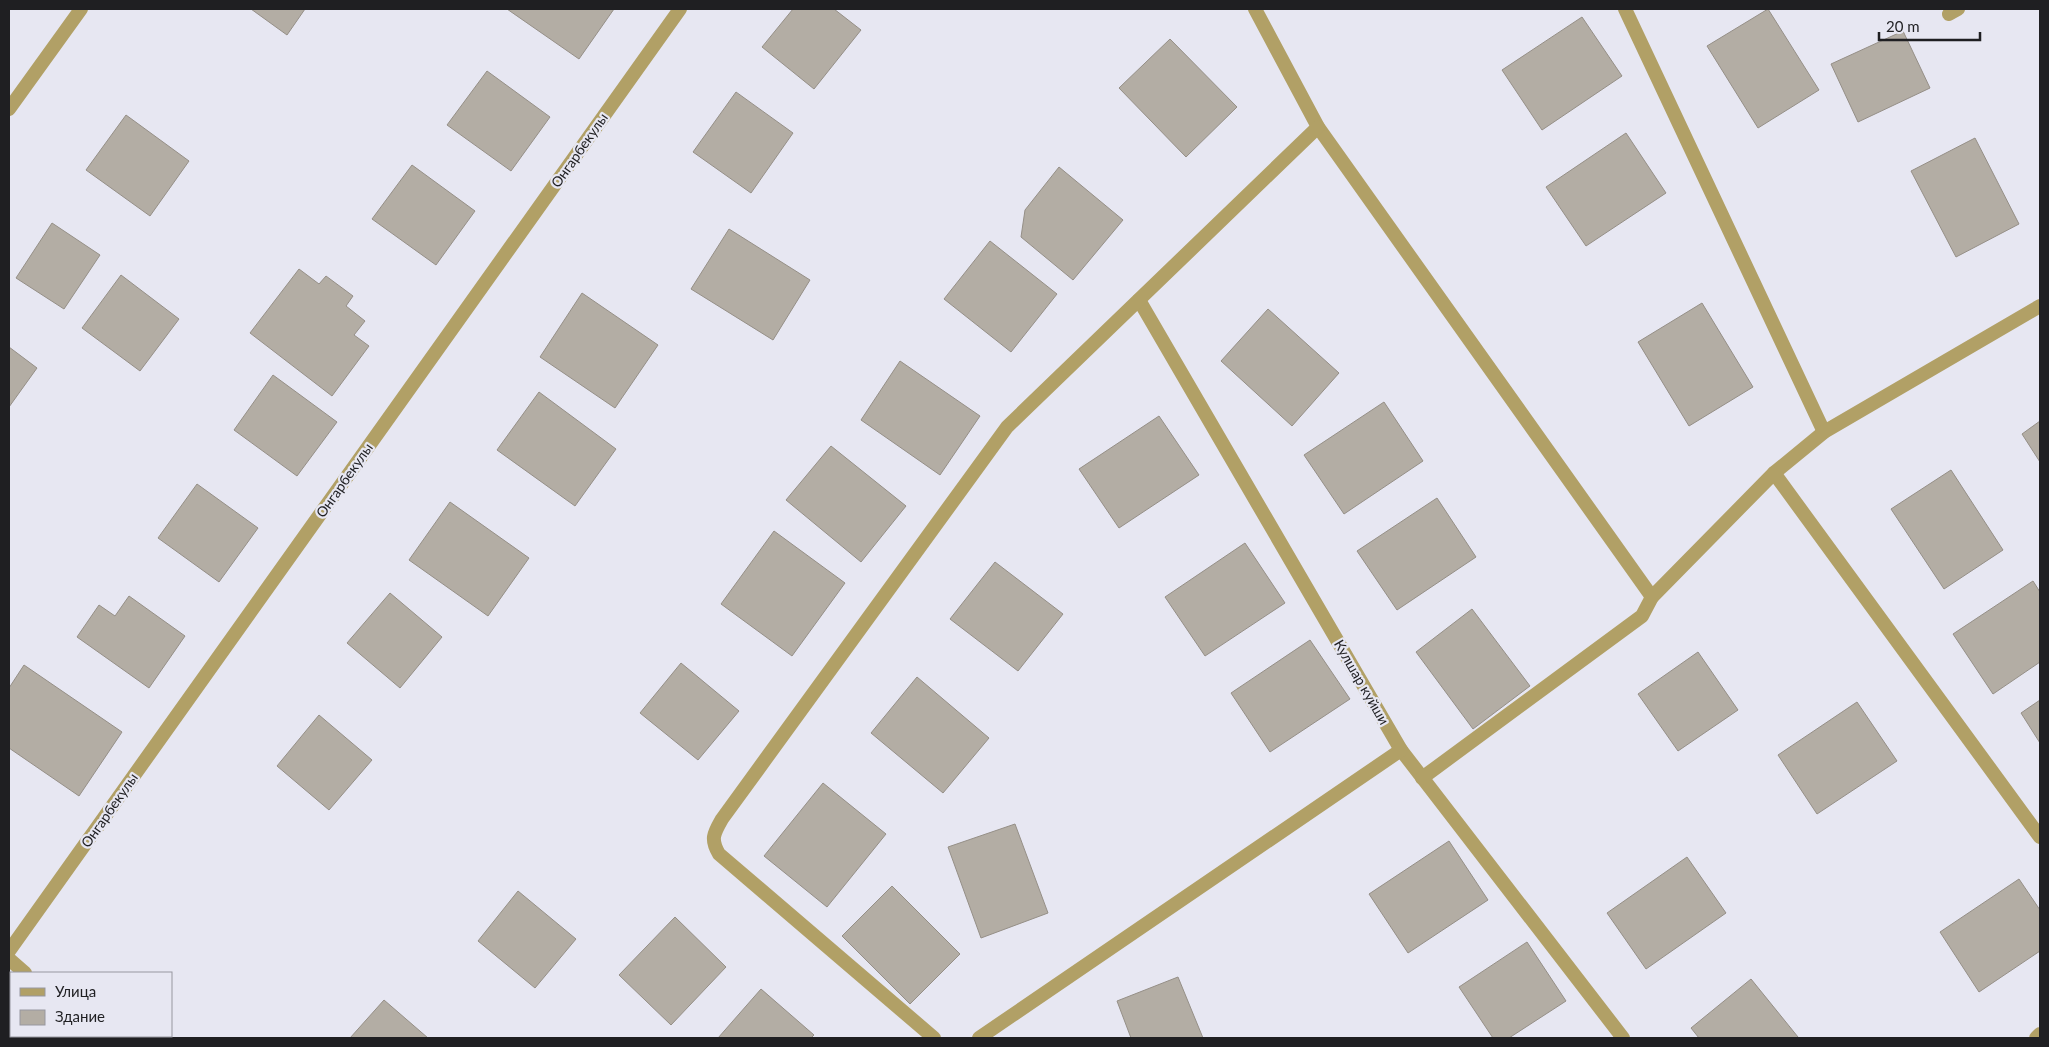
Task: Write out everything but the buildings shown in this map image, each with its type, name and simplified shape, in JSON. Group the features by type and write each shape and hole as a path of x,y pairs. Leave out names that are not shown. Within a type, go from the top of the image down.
{"street":[{"path":"9,109 81,9"},
{"name":"Онгарбекулы","path":"9,951 680,9"},
{"path":"1255,9 1318,127 1652,597"},
{"path":"1625,9 1824,432"},
{"path":"934,1038 719,854 713,844 715,832 728,811 1007,427 1318,127"},
{"name":"Кулшар куйши","path":"1139,300 1401,750 1623,1038"},
{"path":"1422,778 1642,616 1652,597 1774,473 1824,432 2040,306"},
{"path":"1774,473 2040,837"},
{"path":"979,1038 1401,750"},
{"path":"9,958 24,972"},
{"path":"2036,1038 2040,1034"}]}
